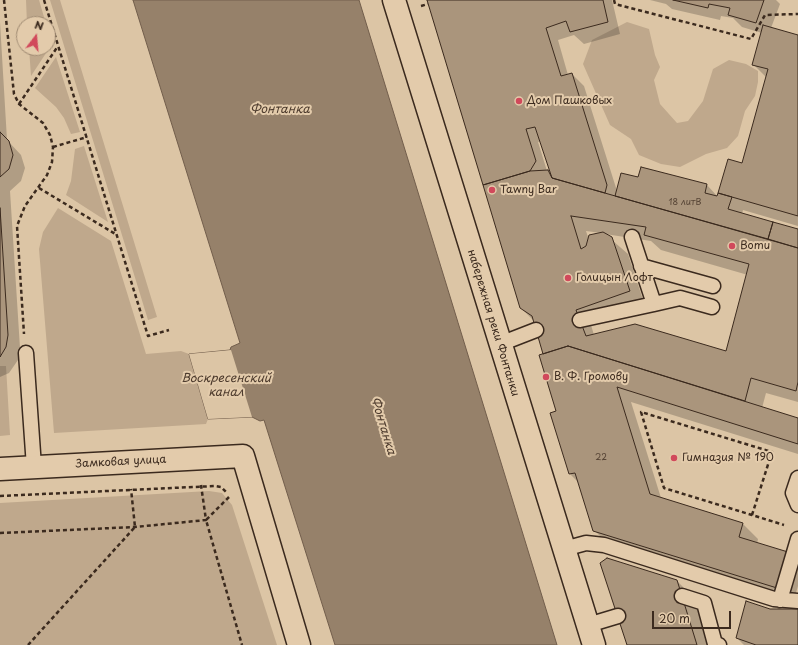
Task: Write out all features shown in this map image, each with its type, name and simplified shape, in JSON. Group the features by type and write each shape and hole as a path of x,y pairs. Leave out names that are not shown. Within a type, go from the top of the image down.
{"main road":[{"name":"набережная реки Фонтанки","path":"394,0 591,635"},
{"name":"Замковая улица","path":"0,469 243,456 299,645"}],"lane":[{"path":"632,237 654,304"},
{"path":"642,266 713,286"},
{"path":"680,298 685,278"},
{"path":"580,320 680,298 712,307"},
{"path":"500,344 536,330"},
{"path":"26,353 34,467"},
{"path":"798,478 793,493 798,505"},
{"path":"780,600 795,533"},
{"path":"564,550 586,543 604,545 780,600 798,601"},
{"path":"682,596 704,603 715,644 719,645"},
{"path":"591,635 618,616"}],"path":[{"path":"4,0 14,94 19,104 43,123 50,134 53,147 52,162 39,188 25,206 17,226 26,353"},
{"path":"44,0 148,336 169,330"},
{"path":"614,0 615,4 751,39 765,15 798,14"},
{"path":"19,104 58,46"},
{"path":"53,147 86,137"},
{"path":"39,188 117,235"},
{"path":"752,515 772,452 641,412 664,488 752,515 795,533"},
{"path":"201,486 206,520 242,645"},
{"path":"0,496 201,486 221,487 226,491 230,498 206,520 134,527 0,533"},
{"path":"28,645 134,527 131,489"}],"shaded area":[{"path":"26,0 39,0 44,16 27,16"},
{"path":"50,0 60,0 157,317 148,320 56,16"},
{"path":"627,22 649,29 655,55 660,67 654,80 660,104 677,123 688,121 703,101 713,69 729,60 746,64 758,71 758,82 755,96 745,111 738,136 727,148 706,154 680,167 661,164 639,155 631,139 610,125 583,64 592,40"},
{"path":"30,56 44,56 31,76"},
{"path":"56,57 80,132 71,134 64,118 56,107 35,88"},
{"path":"84,146 108,222 66,195 71,181 75,149"},
{"path":"58,208 111,241 146,354 181,351 189,354 208,419 206,424 54,433 39,249 43,232"},
{"path":"0,366 6,366 10,435 0,436"},
{"path":"209,491 222,493 232,505 277,645 0,645 0,503"}],"water":[{"name":"Фонтанка","path":"133,0 359,0 557,645 335,645 264,420 260,421 252,417 208,419 189,354 230,350 231,347 240,343"}],"pier":[{"name":"Воскресенский канал","path":"231,350 252,417 208,419 189,354"}],"building":[{"name":"Дом Пашковых","path":"427,0 603,0 608,22 570,32 566,21 546,28 561,76 572,73 607,185 605,193 552,178 535,127 526,129 536,161 530,171 483,185"},
{"path":"673,0 764,0 756,23 728,15 730,8 709,4 708,8"},
{"path":"763,25 798,35 798,216 718,193 728,159 742,163 768,69 752,65"},
{"path":"0,132 9,141 13,155 9,169 0,177"},
{"path":"641,167 707,184 705,193 717,196 718,193 732,197 728,209 773,222 768,239 615,196 621,173 638,177"},
{"name":"Голицын Лофт","path":"548,170 552,178 798,248 798,382 796,391 751,378 745,401 568,346 543,354 532,316 520,308 483,185 530,171","holes":["571,216 646,227 644,235 749,264 726,351 635,324 586,336 576,310 630,291 612,237 603,232 589,235 586,246 581,249"]},
{"path":"0,208 8,335 6,347 0,357"},
{"path":"773,222 798,229 798,248 768,239"},
{"name":"Гимназия № 190","path":"568,346 798,418 798,444 617,387 650,494 743,523 739,537 788,552 777,588 593,531 575,473 569,474 550,413 556,411 539,355"},
{"path":"607,558 677,580 697,645 627,645 600,563"},
{"path":"746,601 770,609 798,609 798,645 756,645 736,638"}],"place":[{"name":"Дом Пашковых","path":"519,101"},
{"name":"Tawny Bar","path":"492,190"},
{"name":"Bomu","path":"732,246"},
{"name":"Голицын Лофт","path":"568,278"},
{"name":"В. Ф. Громову","path":"546,377"},
{"name":"Гимназия № 190","path":"674,458"}]}
